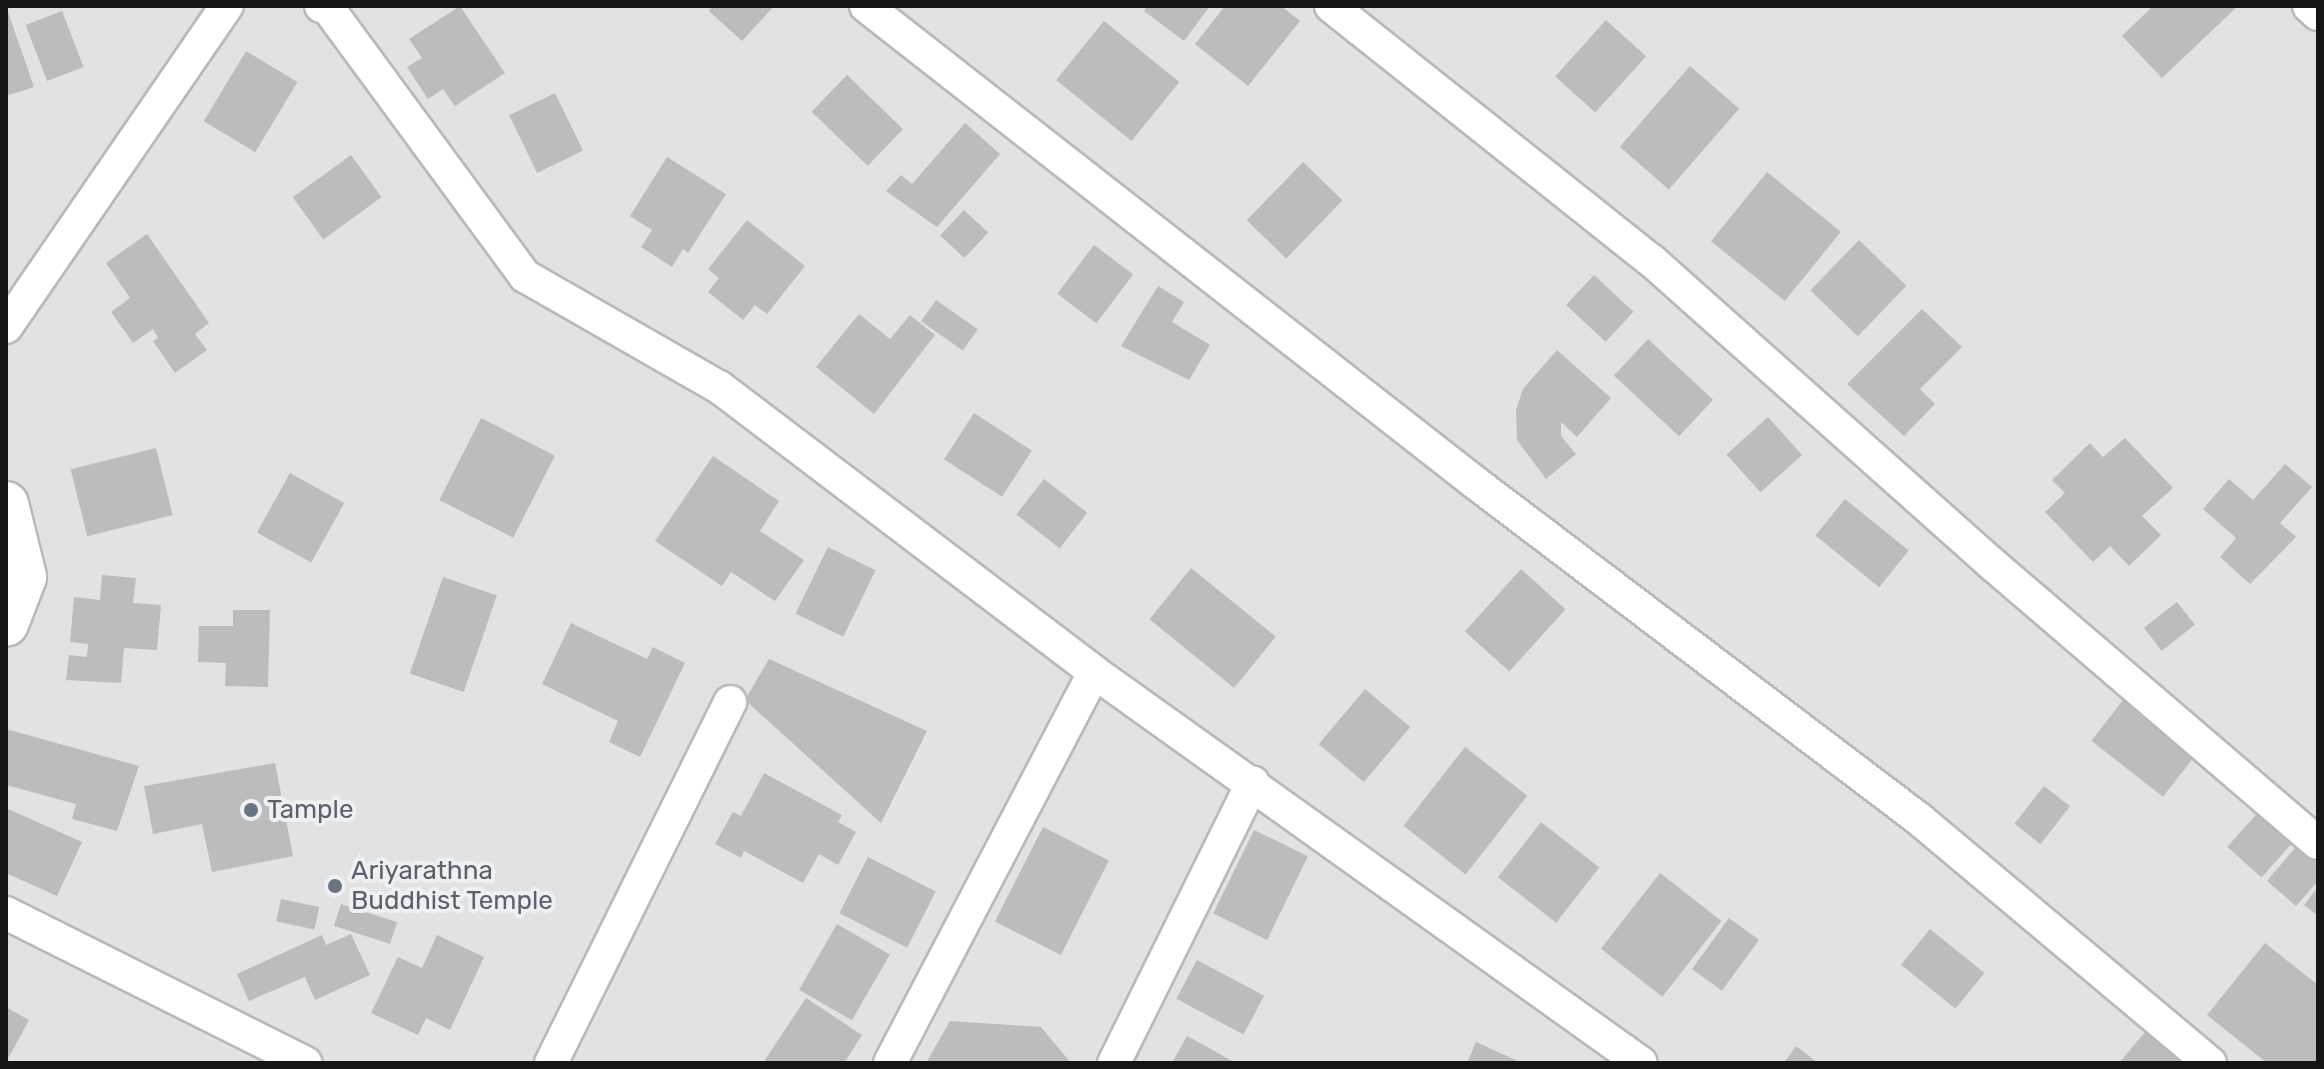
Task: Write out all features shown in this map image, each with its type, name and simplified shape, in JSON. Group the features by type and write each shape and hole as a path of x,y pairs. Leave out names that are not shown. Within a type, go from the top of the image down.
{"main road":[{"path":"6,504 24,577 6,624"}],"street":[{"path":"6,327 227,6"},
{"path":"321,6 328,8 525,276 719,387 1094,672 1253,782 1641,1063"},
{"path":"866,6 1473,481 1919,819 2210,1063"},
{"path":"1331,6 1652,261 1991,563 2318,843"},
{"path":"2309,6 2318,14"},
{"path":"890,1063 1094,672"},
{"path":"551,1063 730,702"},
{"path":"1114,1063 1253,782"},
{"path":"6,913 306,1063"}],"building":[{"path":"6,6 34,87 6,96"},
{"path":"460,6 505,73 455,106 443,89 428,99 407,67 422,58 409,39"},
{"path":"713,6 774,6 742,41 709,11"},
{"path":"1147,6 1210,6 1184,41 1144,11"},
{"path":"1225,6 1281,6 1300,21 1248,86 1195,44"},
{"path":"2153,6 2238,6 2162,78 2122,36"},
{"path":"62,11 84,67 47,81 26,25"},
{"path":"1606,20 1646,56 1595,113 1555,76"},
{"path":"1104,21 1179,82 1132,141 1056,80"},
{"path":"246,51 297,82 255,152 204,121"},
{"path":"1690,66 1739,109 1669,189 1620,147"},
{"path":"847,75 903,129 868,166 812,112"},
{"path":"555,93 583,151 537,173 509,115"},
{"path":"965,123 1000,154 937,227 886,191 901,175 912,184"},
{"path":"351,155 382,197 323,239 293,197"},
{"path":"667,157 726,194 688,253 683,249 672,267 641,247 652,230 630,216"},
{"path":"1303,162 1343,200 1286,258 1247,220"},
{"path":"1767,172 1841,232 1785,301 1711,241"},
{"path":"964,210 988,233 964,258 940,236"},
{"path":"747,220 805,266 767,314 755,305 743,320 708,292 719,278 708,269"},
{"path":"147,234 209,323 195,334 207,350 175,373 153,341 158,338 153,329 133,343 111,312 130,298 106,263"},
{"path":"1859,240 1906,286 1858,336 1810,290"},
{"path":"1094,245 1133,274 1096,323 1057,294"},
{"path":"1594,275 1633,312 1606,342 1566,305"},
{"path":"1158,286 1184,302 1172,322 1210,345 1189,380 1121,346"},
{"path":"936,300 978,329 963,351 921,321"},
{"path":"1922,309 1962,347 1920,389 1935,404 1904,436 1847,384"},
{"path":"859,314 890,339 910,315 935,335 874,414 816,367"},
{"path":"1648,339 1713,400 1679,436 1614,376"},
{"path":"1557,350 1611,398 1577,437 1561,422 1561,436 1576,454 1546,479 1517,440 1516,410 1523,389"},
{"path":"974,413 1032,451 1002,497 944,459"},
{"path":"1768,417 1802,455 1761,492 1726,454"},
{"path":"481,418 555,456 513,538 439,500"},
{"path":"2125,438 2173,488 2142,516 2161,535 2129,566 2110,546 2093,562 2045,512 2065,493 2052,480 2090,443 2103,457"},
{"path":"156,448 173,515 87,536 71,469"},
{"path":"713,456 779,501 760,531 804,560 775,601 731,572 722,586 655,541"},
{"path":"2285,464 2312,487 2280,523 2296,537 2250,584 2220,557 2236,538 2203,509 2229,479 2253,500"},
{"path":"290,473 344,503 311,563 257,532"},
{"path":"1044,479 1087,513 1060,548 1016,514"},
{"path":"1845,499 1909,551 1879,587 1815,536"},
{"path":"828,547 876,570 843,637 796,614"},
{"path":"1191,568 1276,637 1234,688 1149,619"},
{"path":"1521,569 1566,609 1509,672 1465,631"},
{"path":"102,575 136,578 133,603 161,605 157,650 124,648 121,683 66,680 69,655 87,657 88,644 70,642 74,597 100,600"},
{"path":"443,577 497,596 464,692 410,673"},
{"path":"2177,602 2195,625 2162,651 2144,628"},
{"path":"233,610 270,610 268,687 225,686 226,663 198,662 199,626 233,626"},
{"path":"571,623 647,659 653,647 685,663 640,757 609,742 618,721 542,684"},
{"path":"769,659 927,731 881,823 745,700"},
{"path":"1365,689 1410,727 1364,782 1319,744"},
{"path":"2127,695 2199,751 2163,797 2091,741"},
{"path":"6,729 139,766 117,831 72,819 76,804 6,785"},
{"path":"1465,747 1527,796 1466,874 1403,826"},
{"path":"275,763 293,856 212,872 202,824 153,834 144,786"},
{"path":"764,773 842,815 838,822 856,832 838,865 819,854 803,883 744,851 741,858 715,844 733,812 741,816"},
{"path":"2044,786 2070,806 2040,844 2014,824"},
{"path":"6,808 82,842 57,896 6,873"},
{"path":"2262,808 2296,839 2261,877 2227,847"},
{"path":"1541,822 1599,868 1556,923 1498,877"},
{"path":"1043,827 1109,861 1061,955 995,921"},
{"path":"1254,830 1308,856 1267,940 1213,914"},
{"path":"2299,843 2318,859 2318,881 2296,906 2267,881"},
{"path":"868,857 936,892 907,948 839,913"},
{"path":"1660,873 1721,921 1662,997 1601,949"},
{"path":"2318,887 2318,916 2304,905"},
{"path":"281,899 319,907 314,930 276,921"},
{"path":"341,904 397,922 390,944 334,926"},
{"path":"1729,918 1759,940 1722,991 1692,969"},
{"path":"837,924 890,954 852,1020 799,990"},
{"path":"1930,929 1984,973 1955,1009 1901,965"},
{"path":"351,934 370,975 315,1000 305,977 249,1001 237,974 322,935 326,945"},
{"path":"437,935 484,957 450,1030 426,1018 418,1035 371,1013 398,957 422,968"},
{"path":"2265,943 2318,985 2318,1063 2267,1063 2207,1015"},
{"path":"1197,960 1264,996 1243,1035 1176,999"},
{"path":"806,998 862,1035 844,1063 763,1063"},
{"path":"6,1007 29,1020 9,1057 6,1056"},
{"path":"950,1021 1041,1027 1071,1063 926,1063"},
{"path":"2145,1032 2181,1063 2119,1063"},
{"path":"1187,1036 1236,1063 1172,1063"},
{"path":"1476,1042 1522,1063 1467,1063"},
{"path":"1796,1046 1818,1063 1784,1063"}],"place":[{"name":"Tample","path":"251,810"},
{"name":"Ariyarathna Buddhist Temple","path":"335,886"}]}
